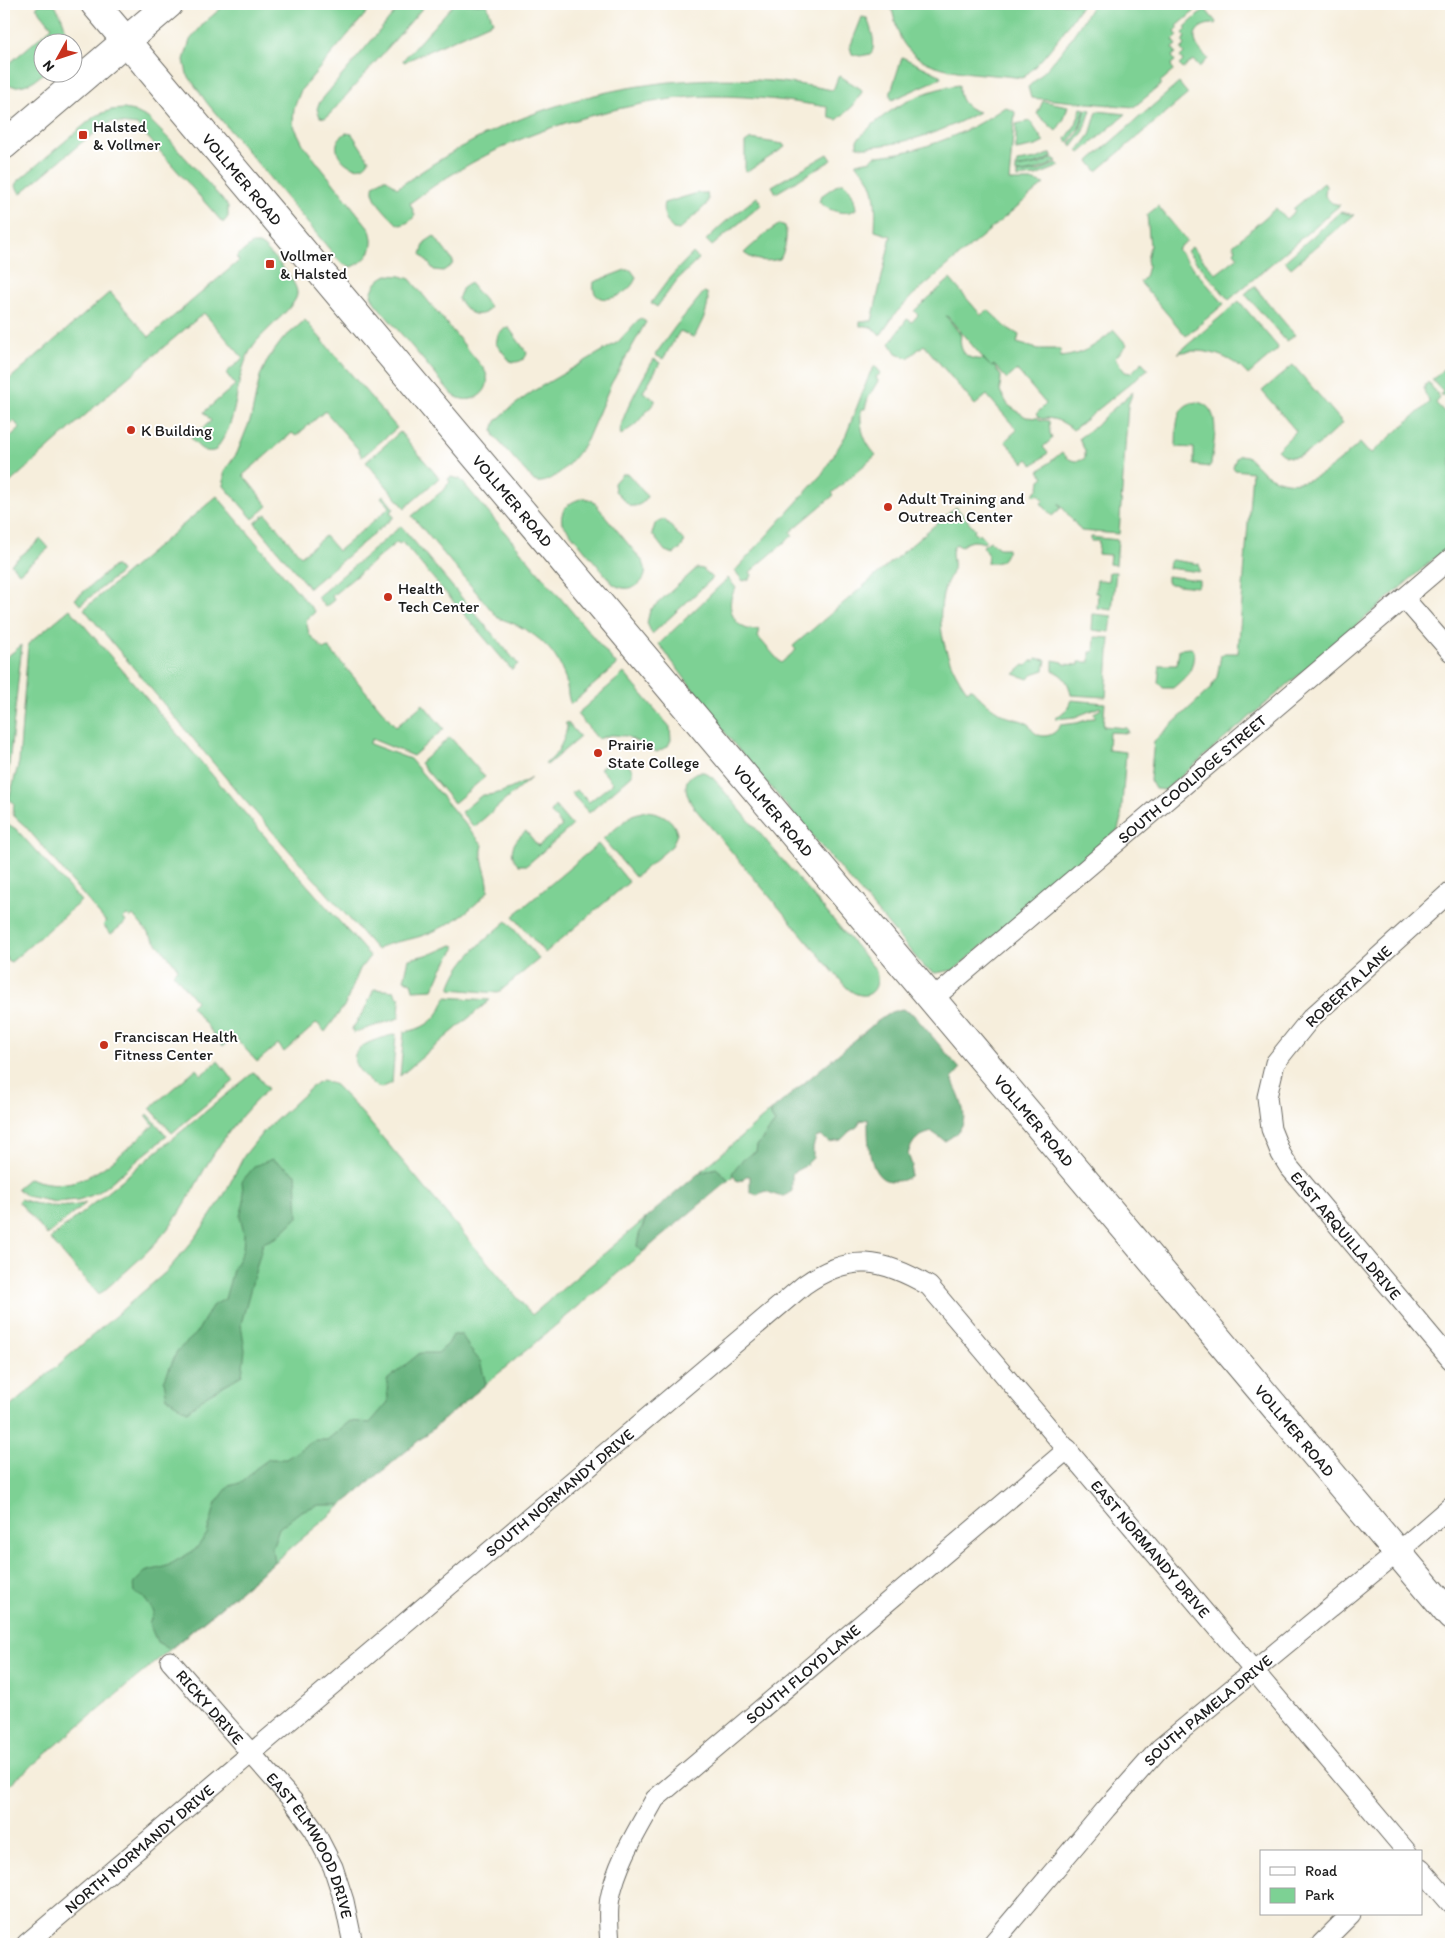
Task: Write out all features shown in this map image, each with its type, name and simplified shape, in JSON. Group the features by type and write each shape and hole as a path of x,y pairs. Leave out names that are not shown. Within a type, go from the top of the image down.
{"main road":[{"name":"VOLLMER ROAD","path":"95,4 1451,1616"},
{"path":"4,145 169,4"}],"street":[{"name":"SOUTH COOLIDGE STREET","path":"933,999 1451,558"},
{"path":"1404,598 1451,652"},
{"name":"ROBERTA LANE","path":"1267,1097 1275,1063 1311,1018 1451,891"},
{"name":"EAST ARQUILLA DRIVE","path":"1267,1097 1271,1129 1281,1154 1289,1167 1451,1360"},
{"name":"SOUTH NORMANDY DRIVE","path":"252,1753 804,1285 829,1269 861,1262 880,1264"},
{"name":"EAST NORMANDY DRIVE","path":"880,1264 910,1274 929,1286 1405,1850"},
{"name":"SOUTH FLOYD LANE","path":"610,1944 608,1924 610,1898 620,1864 655,1799 1068,1449"},
{"name":"SOUTH PAMELA DRIVE","path":"992,1944 1160,1748 1451,1506"},
{"name":"RICKY DRIVE","path":"170,1661 252,1753"},
{"name":"NORTH NORMANDY DRIVE","path":"26,1944 252,1753"},
{"name":"EAST ELMWOOD DRIVE","path":"252,1753 294,1802 333,1867 344,1901 353,1944"},
{"path":"1422,1870 1451,1904"},
{"path":"1322,1944 1349,1916"}],"green space":[{"path":"41,4 54,4 66,32 46,32 52,27 36,7"},
{"path":"226,4 374,4 301,90 294,108 293,124 304,146 369,228 372,241 370,252 363,260 352,267 341,263 207,103 187,74 184,60 190,40 205,22"},
{"path":"402,4 426,4 331,113 325,118 320,117 317,109 319,103"},
{"path":"454,4 487,4 493,22 404,62 403,60"},
{"path":"890,4 1082,4 1048,52 1021,78 942,68 914,55 901,40"},
{"path":"1093,4 1203,4 1177,26 1179,28 1175,32 1178,36 1173,40 1177,45 1173,48 1176,53 1172,56 1175,61 1171,64 1173,71 1160,82 1162,84 1134,107 1031,98 1028,87 1047,69 1064,48"},
{"path":"1205,9 1216,22 1215,24 1200,28 1195,34 1195,38 1198,47 1208,59 1199,67 1193,60 1183,69 1179,65 1183,61 1180,57 1184,53 1181,49 1185,45 1182,41 1186,37 1183,33 1187,29 1185,27"},
{"path":"862,17 867,18 873,36 873,50 871,54 860,56 852,54 850,47"},
{"path":"32,44 32,81 22,86 5,85 4,68"},
{"path":"902,57 940,75 941,78 892,100 890,95"},
{"path":"840,76 861,89 862,92 853,106 837,120 830,118 827,107 771,99 714,96 659,101 568,122 486,155 460,169 410,203 415,215 411,221 404,224 396,223 376,200 374,195 374,185 383,179 387,179 397,188 441,159 492,132 538,112 585,97 634,87 684,81 733,79 783,82 832,90"},
{"path":"1179,83 1188,94 1097,171 1089,161"},
{"path":"959,85 963,103 979,112 942,130 916,138 889,144 857,146 857,140 891,111 916,97"},
{"path":"1043,101 1068,106 1064,119 1056,131 1037,114"},
{"path":"1005,107 1015,112 1009,181 1034,181 1044,184 913,295 895,314 880,336 872,328 860,326 860,321 872,321 891,236 875,231 876,213 872,186 856,163 871,160 875,156 909,151 943,140 975,125"},
{"path":"1081,108 1085,109 1079,128 1068,143 1066,139 1076,124"},
{"path":"124,109 134,111 148,118 228,206 228,217 223,223 137,125 111,122 81,143 20,194 16,186 18,181 95,116 111,110"},
{"path":"1086,109 1091,110 1084,131 1072,147 1070,143 1079,132"},
{"path":"1097,111 1126,114 1080,153 1078,151 1090,135"},
{"path":"1030,121 1044,142 1036,146 1016,150 1016,124"},
{"path":"346,133 352,134 369,160 364,166 357,168 350,166 343,161 339,154 337,147 339,139"},
{"path":"751,139 783,144 785,147 747,172 745,170 745,143"},
{"path":"1050,153 1053,156 1040,163 1016,167 1017,162 1037,159"},
{"path":"828,154 832,160 776,193 772,186"},
{"path":"1053,158 1057,161 1048,166 1016,173 1016,168 1040,164"},
{"path":"1057,163 1060,166 1036,176 1017,178 1017,174 1039,171"},
{"path":"840,183 844,183 853,195 856,209 847,212 837,212 819,202 821,196"},
{"path":"1324,183 1326,186 1325,196 1332,203 1340,205 1229,300 1187,251 1192,247 1216,274 1238,257 1234,252 1236,249 1233,245 1276,208 1286,219 1295,211 1293,209"},
{"path":"698,193 707,193 708,200 706,205 679,230 673,229 665,217 664,203"},
{"path":"757,197 762,204 712,246 706,240 724,223"},
{"path":"1158,206 1187,241 1177,249 1224,304 1186,336 1140,282 1145,277 1148,266 1147,259 1150,246 1147,215"},
{"path":"1340,212 1354,215 1291,268 1285,261"},
{"path":"780,224 785,226 786,239 785,248 780,259 761,260 752,258 744,253 765,234"},
{"path":"434,236 453,261 452,265 443,271 434,270 421,254 425,242"},
{"path":"252,244 259,244 264,247 279,263 294,283 297,294 285,312 257,340 248,355 241,375 229,427 216,450 205,451 191,438 211,421 204,412 235,385 226,373 243,358 204,313 120,384 4,488 4,442 20,428 14,421 11,424 4,416 4,384 110,292 149,337 239,261 236,257"},
{"path":"693,253 699,259 677,280 657,307 651,303 672,275"},
{"path":"625,270 631,270 636,277 633,284 627,290 612,298 604,299 598,297 594,291 594,282"},
{"path":"387,275 410,279 484,369 487,384 480,395 466,400 452,394 375,303 371,295 373,289 376,283"},
{"path":"950,279 981,315 988,310 1006,327 1019,335 1017,343 1038,349 1060,349 1061,357 1069,356 1090,348 1114,330 1127,345 1115,358 1125,372 1131,373 1142,362 1148,369 1073,430 1058,420 1041,419 1036,414 1046,404 1017,370 1007,379 994,365 991,367 994,366 1001,376 1000,391 1008,405 1026,417 1049,421 1052,439 1043,447 1048,453 1033,465 1028,459 1024,463 1005,441 1017,430 987,395 975,405 924,345 908,358 896,353 890,343 907,319 912,322 918,315 914,311","holes":["947,316 990,366 983,359 968,357 965,354 961,346 961,335"]},
{"path":"470,283 490,307 485,313 472,313 458,299 463,287"},
{"path":"1254,286 1295,335 1286,341 1245,294"},
{"path":"704,292 707,293 708,298 707,309 695,336 693,337 680,331 663,359 655,355 675,327"},
{"path":"1239,301 1278,347 1277,350 1248,375 1233,362 1216,354 1197,351 1178,353"},
{"path":"640,318 646,322 611,384 587,440 564,469 549,480 534,481 495,437 493,430 496,421 535,390 618,342"},
{"path":"305,320 397,428 362,457 358,449 325,411 296,436 292,433 243,475 268,506 253,519 224,486 224,472 237,453 251,418 260,376 268,359 283,339"},
{"path":"505,328 509,328 527,353 521,361 510,361 496,344 498,334"},
{"path":"654,359 660,363 643,392 655,400 655,402 635,425 621,435 620,429 627,410"},
{"path":"1293,365 1343,423 1312,450 1294,457 1285,456 1277,450 1296,431 1262,391"},
{"path":"875,366 881,373 876,377 878,381 868,398 865,409 861,409 861,416 865,439 876,455 832,493 834,495 790,532 793,535 750,572 752,575 750,579 743,581 735,571 822,474 846,435 870,373"},
{"path":"1443,370 1451,370 1451,393 1449,391 1443,396 1441,394 1443,392 1432,380"},
{"path":"1428,382 1440,398 1436,403 1447,415 1451,411 1451,544 1165,790 1155,789 1150,780 1154,741 1210,689 1217,677 1221,655 1225,653 1238,653 1252,472 1235,470 1233,467 1236,458 1240,455 1247,456 1263,472 1280,481 1293,483 1305,481 1328,469 1360,443 1368,452 1372,453 1429,403 1424,390"},
{"path":"1133,392 1128,405 1119,534 1081,531 1059,503 1061,508 1052,516 1041,503 1044,500 1038,494 1035,496 1033,494 1039,488 1040,480 1044,477 1039,471 1062,452 1072,460 1078,461 1085,458 1085,451 1079,438 1096,426"},
{"path":"1197,402 1205,405 1211,411 1214,419 1215,437 1209,467 1194,465 1194,448 1177,447 1176,445 1178,418 1184,407"},
{"path":"400,432 439,478 405,508 366,462"},
{"path":"622,474 628,474 647,496 640,504 630,506 615,491 614,483"},
{"path":"451,477 460,479 617,665 571,704 561,667 548,647 520,627 498,618 412,516 447,487 450,482 448,479"},
{"path":"383,495 394,509 390,512 394,517 309,588 255,523 266,514 301,556 325,536 338,551 390,507 381,497"},
{"path":"217,496 315,612 306,620 309,634 323,649 329,648 396,727 423,704 444,729 413,756 372,739 370,744 410,759 483,845 482,857 488,891 464,914 444,926 424,935 390,944 377,950 241,796 84,609"},
{"path":"585,498 593,501 643,562 645,575 638,585 626,588 613,584 562,523 562,513 565,509 571,503"},
{"path":"956,507 975,529 974,531 977,535 979,533 986,541 984,543 969,542 961,547 956,544 952,550 953,569 945,587 942,601 941,628 947,654 967,691 971,688 992,708 1008,717 1027,723 1033,731 1041,736 1052,734 1060,725 1077,723 1095,717 1094,713 1101,709 1100,707 1075,717 1055,719 1067,709 1071,700 1105,703 1103,726 1126,728 1128,733 1109,732 1108,750 1126,752 1121,818 1118,830 954,970 935,973 925,968 733,743 659,644 728,578 736,588 730,603 734,618 744,628 760,629 758,637 781,663 796,650 793,646"},
{"path":"664,519 684,541 682,547 674,554 665,551 652,534 655,524"},
{"path":"401,526 518,664 512,670 402,542 399,544 397,542 332,596 334,600 325,607 317,597"},
{"path":"1091,537 1118,540 1116,565 1109,564 1110,555 1098,554 1099,541 1091,541"},
{"path":"41,539 49,548 19,573 11,564"},
{"path":"990,541 999,548 1008,548 1005,556 999,562 987,563 988,554 983,546"},
{"path":"1172,560 1199,564 1200,572 1168,568 1169,562"},
{"path":"114,566 121,571 120,573 80,605 75,599"},
{"path":"697,568 703,569 713,578 652,634 647,623 650,610"},
{"path":"1109,572 1116,572 1112,610 1097,608 1098,593 1095,593 1097,580 1108,581"},
{"path":"1167,576 1199,580 1199,585 1196,587 1170,584 1167,582"},
{"path":"70,609 370,956 360,969 345,1005 325,1032 317,1023 284,1052 278,1044 257,1062 234,1036 223,1046 191,1006 196,1001 173,973 178,968 133,915 130,918 127,915 123,918 126,922 111,934 103,925 106,922 26,827 13,815 14,803 9,799 19,762 28,644"},
{"path":"1093,614 1112,616 1110,632 1092,630"},
{"path":"1095,637 1110,638 1106,697 1071,695 1065,680 1053,671 1053,660 1063,662 1064,664 1079,665 1079,662 1090,662 1090,652 1094,652"},
{"path":"22,645 4,811 4,659"},
{"path":"1191,648 1194,651 1189,672 1173,688 1163,688 1158,682 1160,665 1177,665 1179,649"},
{"path":"1036,658 1046,660 1044,670 1035,673 1028,679 1014,674 1024,665 1026,666 1031,661 1035,661"},
{"path":"624,673 670,727 671,740 668,746 657,752 626,736 611,735 598,739 577,714"},
{"path":"567,722 580,737 547,765 545,763 553,758 563,741 567,725 565,724"},
{"path":"450,737 485,777 454,803 420,763"},
{"path":"612,761 627,765 632,769 632,775 589,813 571,793 577,790 589,802 613,783 600,768"},
{"path":"704,772 713,778 875,969 877,979 875,989 872,992 863,995 854,993 847,988 692,805 686,790 687,781 693,774"},
{"path":"531,778 474,827 461,812 482,795 506,790 528,780"},
{"path":"555,806 572,826 527,865 519,865 512,851 518,838 526,831 538,846 562,826 551,813"},
{"path":"645,811 661,814 666,817 673,824 677,834 672,846 635,877 603,839 632,815"},
{"path":"4,824 8,824 16,829 81,901 11,962 7,960 4,952"},
{"path":"598,844 629,882 545,953 513,916"},
{"path":"507,921 539,959 498,993 450,989 459,969 473,951"},
{"path":"452,945 455,946 455,949 442,969 433,989 413,990 411,982 404,980 409,959 434,953"},
{"path":"374,989 394,991 400,998 399,1018 353,1033 352,1029 365,1009"},
{"path":"446,997 490,1000 400,1076 404,1032 419,1028 431,1021 440,1011"},
{"path":"902,1009 913,1014 960,1069 952,1078 964,1112 962,1125 957,1132 945,1141 932,1132 916,1139 908,1154 912,1165 910,1176 901,1180 891,1181 883,1179 877,1173 870,1156 868,1119 860,1121 857,1127 841,1140 829,1142 821,1136 816,1138 813,1147 813,1158 805,1166 792,1173 792,1191 785,1196 765,1191 757,1195 750,1191 750,1176 737,1181 732,1174 739,1164 756,1152 757,1146 775,1123 771,1116 771,1111 875,1023 891,1012"},
{"path":"396,1034 392,1083 381,1088 367,1079 360,1071 355,1063 355,1056 364,1045"},
{"path":"218,1061 234,1081 172,1133 150,1108 196,1069 201,1075"},
{"path":"254,1072 268,1089 235,1124 221,1143 167,1230 139,1259 99,1295 50,1239"},
{"path":"323,1080 335,1085 361,1112 532,1315 646,1218 637,1246 643,1252 4,1789 4,1703 10,1690 4,1676 4,1412 167,1271 196,1237 223,1197 244,1156 263,1132 316,1083"},
{"path":"771,1111 771,1116 775,1123 757,1146 756,1153 732,1174 733,1176 729,1180 716,1168 698,1174"},
{"path":"148,1114 167,1136 99,1192 78,1200 55,1202 26,1196 17,1188 29,1178 48,1183 66,1183 82,1179 98,1171 126,1150 154,1125 146,1115"},
{"path":"272,1159 296,1174 298,1217 277,1237 263,1243 241,1324 245,1350 242,1375 206,1396 187,1411 167,1398 164,1381 177,1351 196,1334 212,1306 225,1299 233,1270 243,1250 244,1234 240,1216 244,1202 242,1181 255,1166"},
{"path":"716,1168 729,1180 643,1252 637,1246 646,1218 698,1174"},
{"path":"20,1199 36,1204 53,1206 70,1206 86,1203 47,1235 18,1201"},
{"path":"453,1335 462,1335 469,1348 480,1361 486,1384 342,1505 319,1505 301,1511 279,1528 272,1548 274,1562 170,1649 157,1642 149,1623 154,1612 144,1598 135,1593 134,1583 145,1572 167,1566 195,1550 207,1534 216,1503 229,1486 243,1482 255,1469 269,1459 286,1459 314,1440 327,1440 350,1421 370,1423 388,1402 387,1380 420,1353 438,1353 448,1344"}],"place":[{"name":"Halsted & Vollmer","path":"83,135"},
{"name":"Vollmer & Halsted","path":"270,264"},
{"name":"K Building","path":"131,430"},
{"name":"Adult Training and Outreach Center","path":"888,507"},
{"name":"Health Tech Center","path":"388,597"},
{"name":"Prairie State College","path":"598,753"},
{"name":"Franciscan Health Fitness Center","path":"104,1045"}]}
